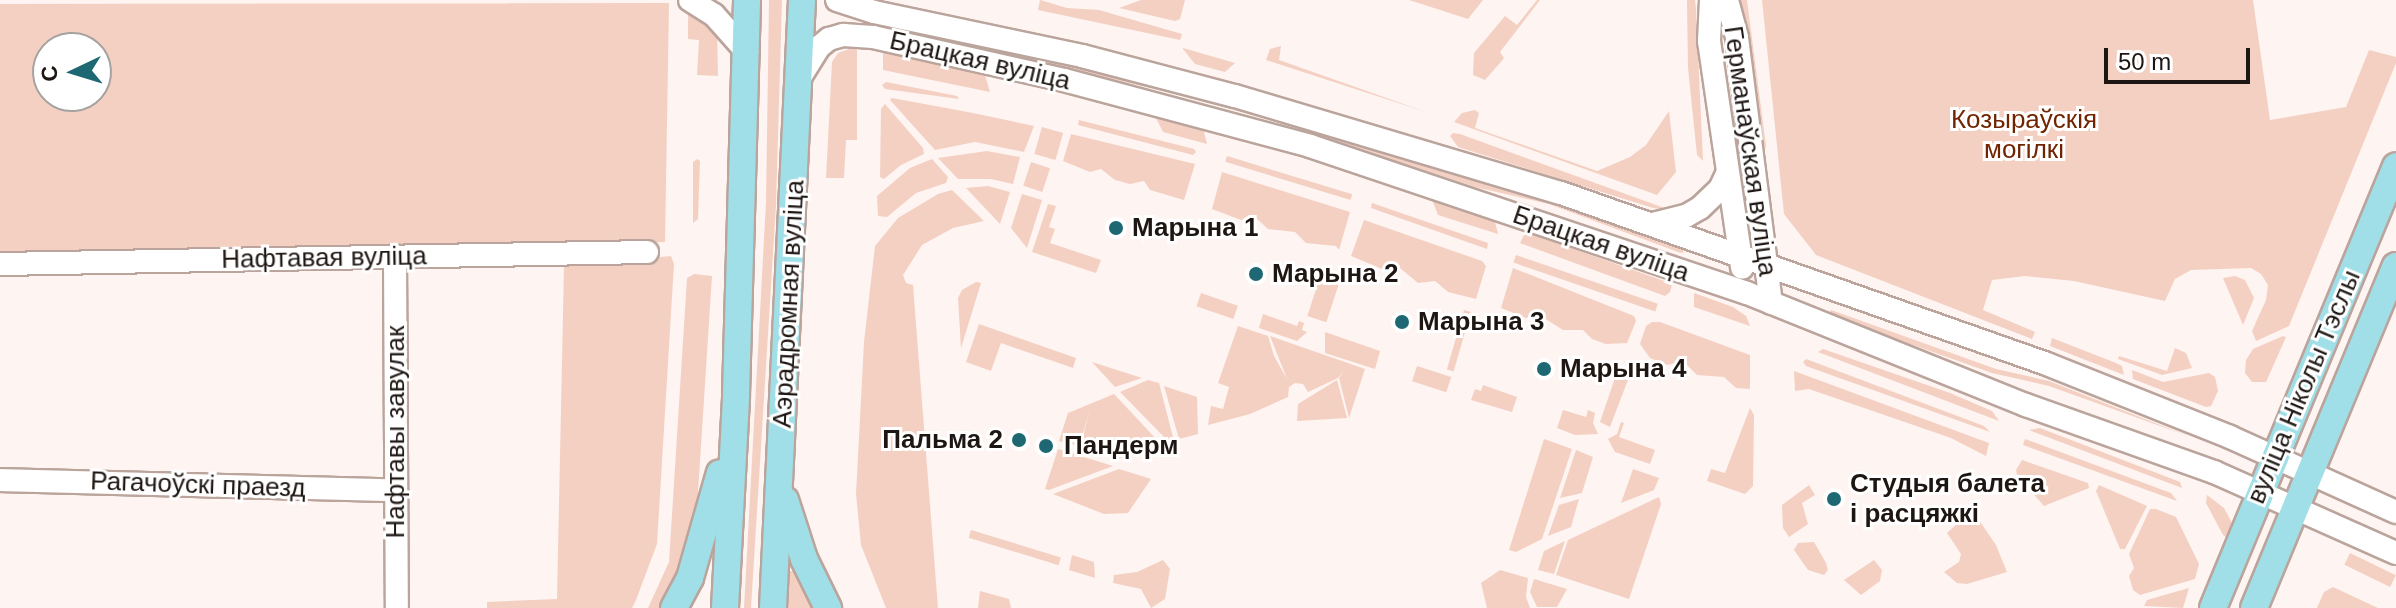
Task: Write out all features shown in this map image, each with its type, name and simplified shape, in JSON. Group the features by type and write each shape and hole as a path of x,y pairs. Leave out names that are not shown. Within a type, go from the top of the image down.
{"main road":[{"name":"Аэрадромная вуліца","path":"725,608 736,395 747,0"},
{"name":"Аэрадромная вуліца","path":"773,608 802,0"},
{"name":"вуліца Ніколы Тэслы","path":"2213,608 2396,166"},
{"name":"вуліца Ніколы Тэслы","path":"2254,608 2396,266"},
{"path":"674,608 690,578 713,507 736,395"},
{"path":"781,487 804,559 828,608"}],"street":[{"path":"690,0 714,15 747,52"},
{"name":"Брацкая вуліца","path":"837,0 874,12 1082,56 1235,96 1435,153 1653,224 1764,266 2047,364 2276,457 2396,512"},
{"name":"Германаўская вуліца","path":"1711,0 1709,41 1747,293"},
{"name":"Германаўская вуліца","path":"1727,0 1737,38 1771,303"},
{"name":"Брацкая вуліца","path":"799,79 819,47 829,39 843,35 904,43 1064,80 1310,146 1747,293 2026,405 2194,464 2396,553"},
{"path":"1653,224 1686,216 1700,208 1720,189 1727,174"},
{"name":"Нафтавая вуліца","path":"0,264 647,252"},
{"name":"Нафтавы завулак","path":"395,256 397,608"},
{"name":"Рагачоўскі праезд","path":"0,480 395,490"}],"green space":[{"path":"769,0 782,0 776,205 751,608 744,608 766,202"},
{"path":"1040,0 1067,8 1099,10 1182,34 1180,40 1038,10"},
{"path":"1141,0 1185,0 1180,19 1175,21 1119,8"},
{"path":"1409,0 1483,0 1468,19"},
{"path":"1540,0 1500,52 1504,58 1499,64 1485,80 1473,75 1474,53 1505,16 1517,25"},
{"path":"1687,0 1695,0 1696,9 1703,161 1697,155 1688,68"},
{"path":"1734,0 1747,0 1766,146 1764,153 1758,154"},
{"name":"Козыраўскія могілкі","path":"1762,0 2253,0 2270,120 2346,107 2369,50 2396,57 2396,63 2289,326 2256,341 2252,331 2266,300 2268,285 2261,274 2251,268 2191,270 2175,279 2165,301 2074,281 2025,276 1992,280 1983,310 2035,332 2032,339 1816,255 1784,214"},
{"path":"669,3 665,242 0,253 0,4"},
{"path":"688,7 717,31 718,76 697,75 699,40 688,39"},
{"path":"878,21 1143,79 1555,200 1684,249 1683,253 1549,204 1475,187 1282,123 1163,91 907,31 881,28"},
{"path":"857,46 857,140 846,140 844,178 826,178 832,62 838,53"},
{"path":"1281,46 1279,60 1426,112 1266,60 1270,49"},
{"path":"883,47 985,75 990,92 883,70"},
{"path":"1183,48 1235,63 1225,72 1195,64"},
{"path":"886,82 957,96 959,99 885,89 882,85"},
{"path":"890,100 1034,126 1024,152 975,142 935,150"},
{"path":"885,104 923,148 924,154 901,165 884,179 880,177 881,109"},
{"path":"1475,110 1479,113 1475,128 1597,171 1630,157 1646,145 1669,111 1676,172 1657,195 1454,122 1462,113"},
{"path":"1153,112 1203,128 1207,144 1163,132"},
{"path":"1079,120 1196,152 1193,155 1078,125"},
{"path":"1042,127 1063,133 1055,160 1034,154"},
{"path":"1453,133 1670,210 1653,208 1458,147 1450,136"},
{"path":"1071,134 1195,164 1184,200 1150,190 1144,181 1130,184 1115,180 1101,169 1090,172 1063,161"},
{"path":"987,151 1020,157 1013,184 991,179 958,179 938,158"},
{"path":"1227,156 1352,194 1351,200 1225,162"},
{"path":"697,159 700,161 698,219 693,223 693,162"},
{"path":"932,159 948,177 946,183 916,193 887,217 878,216 877,196 910,168"},
{"path":"1031,162 1050,168 1042,192 1023,186"},
{"path":"1222,172 1350,212 1339,250 1336,246 1306,243 1295,232 1268,229 1256,218 1241,220 1212,209"},
{"path":"988,186 1010,192 1000,224 966,188"},
{"path":"952,190 984,221 953,228 922,245 903,275 906,283 913,285 938,608 886,608 861,545 856,494 864,342 875,246 898,218 938,194"},
{"path":"1022,194 1042,200 1027,248 1011,228"},
{"path":"1431,197 1489,218 1495,222 1498,234 1438,215"},
{"path":"1372,203 1488,243 1487,249 1371,208"},
{"path":"1048,204 1056,206 1049,227 1055,229 1050,243 1101,260 1096,273 1032,252"},
{"path":"1364,220 1482,261 1486,266 1476,299 1448,292 1435,281 1418,283 1400,268 1387,271 1351,256"},
{"path":"1531,234 1667,282 1672,285 1670,292 1665,296 1520,243 1524,235"},
{"path":"1516,255 1658,304 1655,311 1513,263"},
{"path":"671,256 674,264 657,544 632,608 487,608 487,602 557,599 564,266"},
{"path":"1513,268 1634,316 1636,321 1627,343 1606,344 1592,339 1583,330 1563,330 1541,316 1526,318 1501,308"},
{"path":"694,274 712,276 696,523 683,565 660,608 648,608 669,562 687,278"},
{"path":"2235,276 2245,280 2254,298 2243,325 2223,278"},
{"path":"1320,277 1339,283 1326,322 1307,316"},
{"path":"976,282 981,283 961,348 958,298 962,290"},
{"path":"1201,293 1238,306 1233,319 1196,306"},
{"path":"1694,293 1733,307 1746,316 1750,326 1694,307"},
{"path":"1464,310 1471,312 1454,372 1447,370"},
{"path":"1831,310 1996,369 2049,381 2188,436 2049,386 1992,373 1834,317 1829,313"},
{"path":"1263,314 1297,326 1299,321 1304,323 1302,330 1307,332 1297,341 1259,328"},
{"path":"1660,322 1750,355 1750,389 1736,388 1724,377 1697,375 1683,361 1667,365 1650,358 1640,344 1646,326"},
{"path":"979,324 1076,358 1073,368 1001,343 991,371 966,362"},
{"path":"1238,326 1268,336 1274,356 1287,379 1270,336 1365,369 1349,418 1339,378 1345,370 1338,378 1308,392 1303,384 1295,383 1289,387 1288,397 1250,414 1208,425 1211,406 1223,409 1229,387 1218,383"},
{"path":"1325,332 1380,351 1375,369 1325,353"},
{"path":"2286,337 2266,382 2252,382 2245,373 2246,360 2253,349"},
{"path":"2052,338 2122,366 2124,375 2050,346"},
{"path":"2175,348 2186,353 2192,368 2162,375 2118,359 2119,356 2167,371"},
{"path":"1823,349 1950,393 1992,411 1999,421 1818,352"},
{"path":"1806,359 1984,426 1990,432 1806,366 1803,362"},
{"path":"1092,362 1142,378 1115,387"},
{"path":"1417,366 1451,377 1446,392 1412,381"},
{"path":"2132,370 2163,382 2209,373 2215,377 2218,391 2211,406 2206,407 2133,379"},
{"path":"1794,371 1989,443 1986,456 1951,438 1809,389 1795,391"},
{"path":"1617,372 1629,377 1610,427 1600,422"},
{"path":"1148,380 1159,383 1174,441 1169,442 1120,392"},
{"path":"1337,380 1347,418 1297,421 1298,404"},
{"path":"1483,385 1517,397 1512,412 1471,400 1475,389 1481,391"},
{"path":"1164,386 1197,397 1198,434 1179,439"},
{"path":"1114,394 1159,442 1155,446 1117,459 1080,447 1090,410 1079,446 1059,441 1068,413"},
{"path":"1750,408 1754,415 1753,486 1745,494 1707,481 1711,469 1725,473"},
{"path":"1563,410 1586,417 1588,410 1595,413 1593,423 1598,434 1575,435 1557,428"},
{"path":"1621,422 1624,423 1619,437 1655,450 1650,464 1615,452 1608,439 1617,434"},
{"path":"2040,428 2180,482 2182,488 2029,430"},
{"path":"1544,439 1572,449 1542,539 1516,552 1509,550"},
{"path":"2025,439 2171,493 2177,501 2023,445"},
{"path":"1058,449 1113,466 1045,489"},
{"path":"1576,450 1593,457 1582,493 1560,498"},
{"path":"2022,460 2088,483 2089,488 2044,506 2017,475 2016,470"},
{"path":"1119,469 1151,479 1128,513 1104,514 1053,494"},
{"path":"1633,469 1659,478 1654,490 1621,503"},
{"path":"1809,485 1815,495 1802,503 1808,524 1789,537 1783,528 1782,505"},
{"path":"2099,485 2147,506 2125,549 2120,549 2096,491"},
{"path":"2207,495 2224,508 2231,521 2232,541 2223,535 2206,503"},
{"path":"1659,497 1661,504 1629,599 1556,575 1568,540"},
{"path":"1579,499 1571,527 1548,536 1559,505"},
{"path":"2150,509 2176,517 2199,564 2195,579 2140,595 2133,590 2129,576 2134,568 2129,554"},
{"path":"1972,510 1996,545 2007,572 1967,584 1957,583 1944,572 1959,562 1961,554 1947,533"},
{"path":"971,530 1061,557 1059,565 969,538"},
{"path":"1565,541 1554,574 1538,570 1544,551"},
{"path":"1814,542 1826,563 1828,570 1824,575 1808,570 1794,550 1798,543"},
{"path":"2350,553 2396,575 2390,587 2344,565"},
{"path":"1072,555 1094,562 1095,578 1069,570"},
{"path":"1163,560 1170,569 1165,599 1151,608 1141,589 1113,583 1114,575 1137,572"},
{"path":"1874,560 1882,570 1880,581 1861,595 1844,580"},
{"path":"1500,570 1528,578 1526,597 1530,608 1487,608 1481,583"},
{"path":"787,571 795,571 813,608 785,608"},
{"path":"1534,579 1567,589 1557,607 1537,607 1530,592"},
{"path":"2333,587 2378,608 2317,608 2324,592"},
{"path":"2189,588 2183,608 2144,606 2147,600"},
{"path":"980,591 1009,599 1011,608 978,608"}],"place":[{"name":"Марына 1","path":"1116,228"},
{"name":"Марына 2","path":"1256,274"},
{"name":"Марына 3","path":"1402,322"},
{"name":"Марына 4","path":"1544,369"},
{"name":"Пальма 2","path":"1019,440"},
{"name":"Пандерм","path":"1046,446"},
{"name":"Студыя балета і расцяжкі","path":"1834,499"}]}
